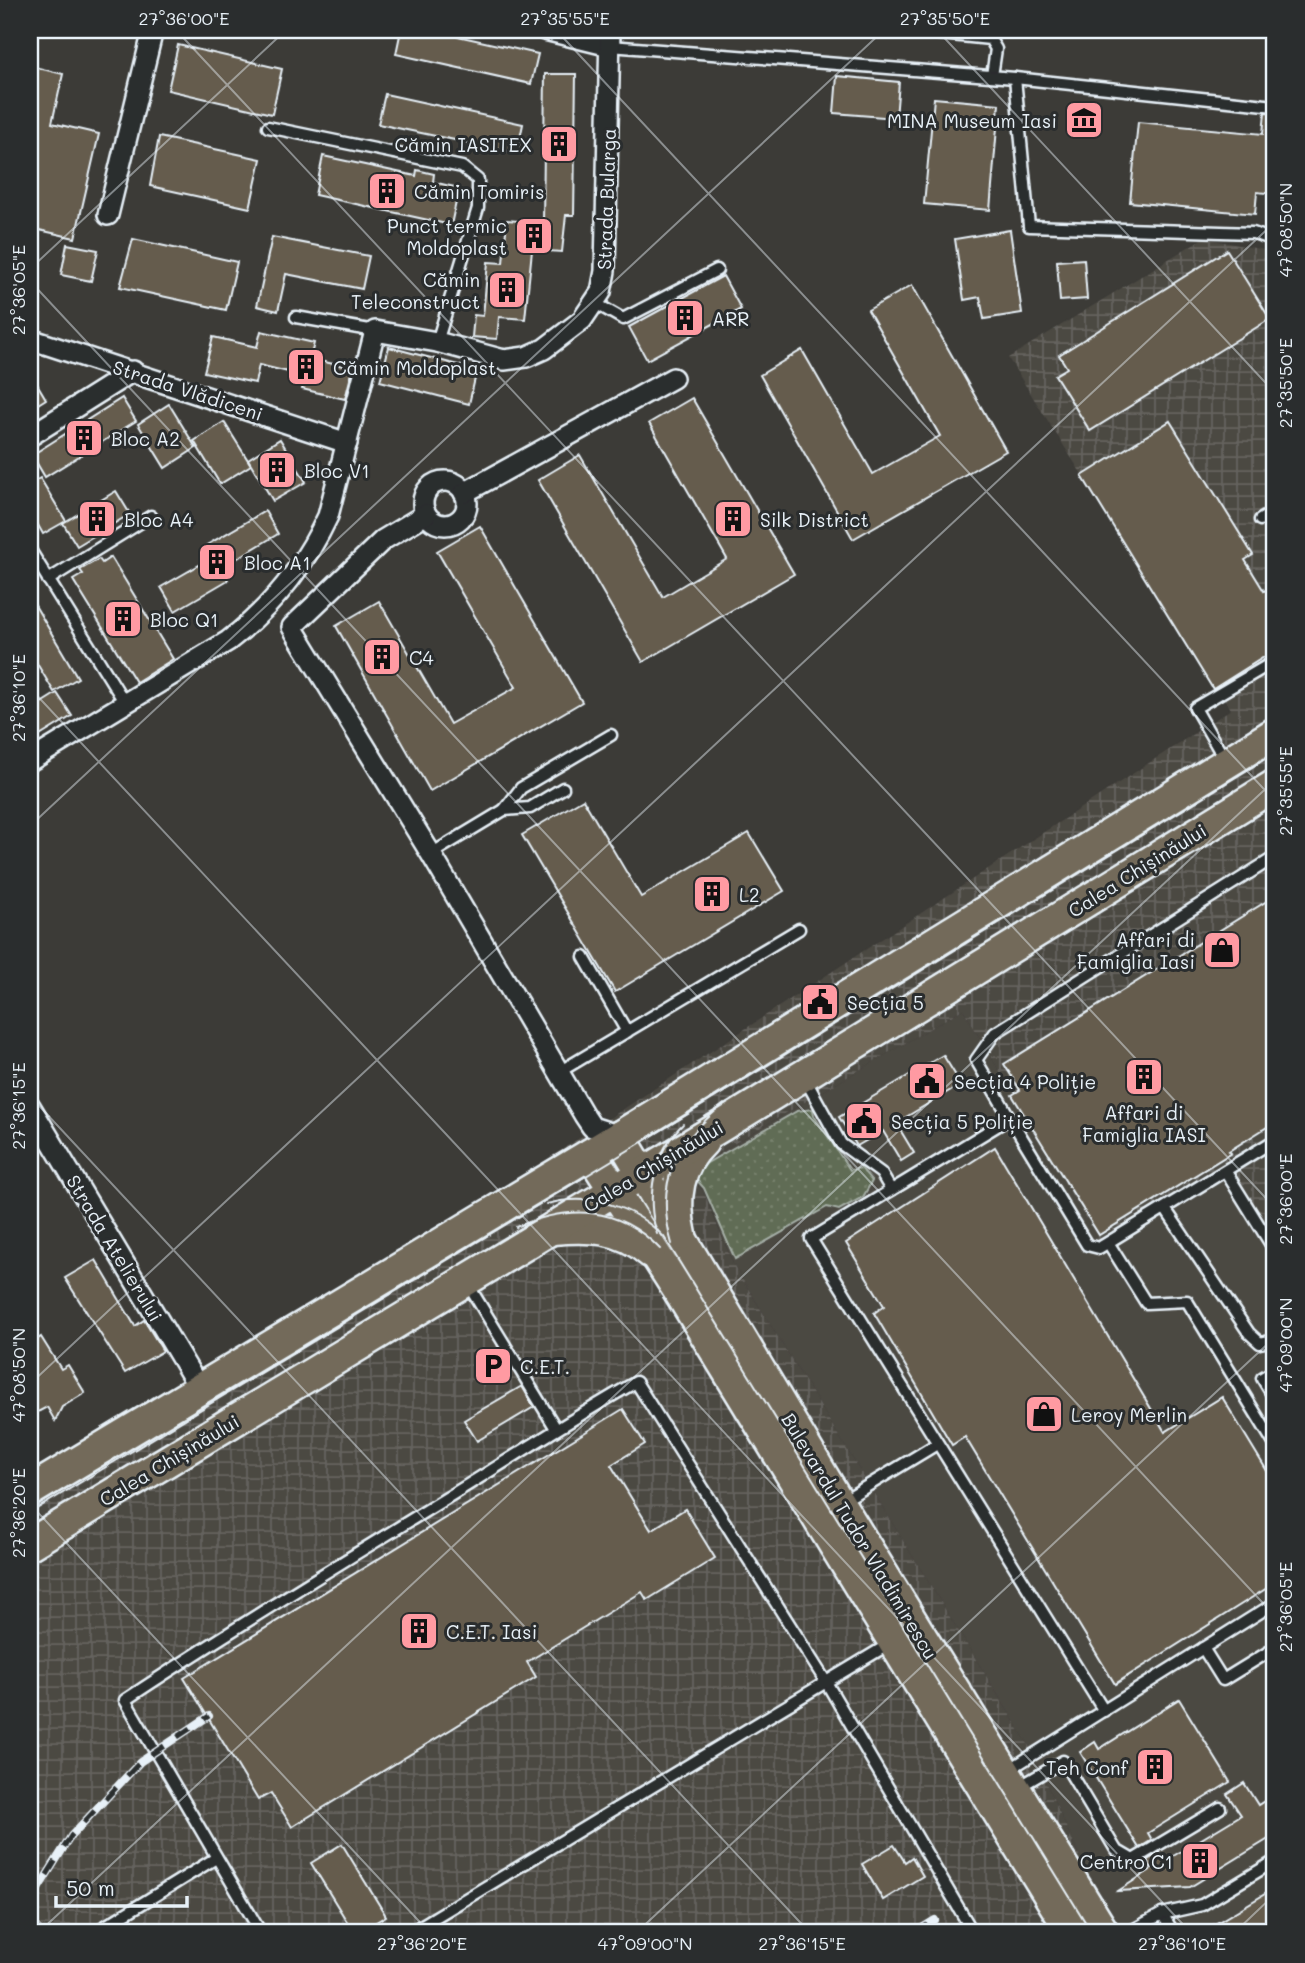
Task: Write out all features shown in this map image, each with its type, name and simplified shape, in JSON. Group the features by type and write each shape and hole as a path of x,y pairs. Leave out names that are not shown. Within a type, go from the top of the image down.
{"main road":[{"path":"30,1491 201,1391 592,1140 620,1136 1275,733"},
{"name":"Calea Chișinăului","path":"30,1544 723,1125 1275,785"},
{"path":"549,1229 597,1227 642,1245 671,1252 682,1168 692,1152 723,1125"},
{"name":"Bulevardul Tudor Vladimirescu","path":"620,1136 642,1173 671,1252 827,1510 999,1788 1104,1933"},
{"name":"Bulevardul Tudor Vladimirescu","path":"592,1140 614,1190 671,1252"},
{"name":"Bulevardul Tudor Vladimirescu","path":"999,1788 1072,1933"}],"street":[{"path":"108,215 153,30"},
{"path":"545,30 610,38"},
{"name":"Strada Bularga","path":"375,331 437,342 504,360 526,357 564,335 595,303 601,292 605,271 610,38"},
{"path":"30,761 228,641 256,620 274,600 323,525 375,331"},
{"name":"Strada Vlădiceni","path":"30,339 347,443"},
{"path":"30,436 133,371"},
{"path":"464,493 673,378"},
{"path":"450,482 464,493 466,510 456,522 443,525 426,514 425,493 436,484 450,482"},
{"path":"426,514 383,540 292,627 431,854 559,1072 592,1140"},
{"name":"Strada Atelierului","path":"31,1112 201,1391"}],"lane":[{"path":"902,30 990,39 996,49 992,76"},
{"path":"610,38 1275,106"},
{"path":"1015,78 1029,226 1253,233 1271,240 1275,249"},
{"path":"268,127 462,167 478,180 478,208 437,342"},
{"path":"595,303 623,319 716,270"},
{"path":"296,317 375,331"},
{"path":"1260,520 1275,511"},
{"path":"48,580 151,516"},
{"path":"30,550 125,703"},
{"path":"1227,763 1195,708 1275,661"},
{"path":"431,854 504,810 521,788 611,735"},
{"path":"504,810 530,808 564,788"},
{"path":"1275,857 995,1033 976,1060 1087,1245 1099,1248 1109,1244 1275,1140"},
{"path":"559,1072 800,929"},
{"path":"583,957 627,1031"},
{"path":"802,1074 841,1143 881,1173 891,1190"},
{"path":"1010,1118 811,1239 1104,1712"},
{"path":"1226,1172 1275,1251"},
{"path":"1166,1210 1249,1333 1260,1343 1275,1340"},
{"path":"1109,1244 1146,1303 1187,1301 1275,1445"},
{"path":"465,1279 555,1427"},
{"path":"1275,1370 1262,1378 1275,1399"},
{"path":"261,1933 125,1700 208,1645 500,1465 555,1427 636,1382 826,1682 968,1924 953,1933"},
{"path":"827,1510 937,1444"},
{"path":"999,1788 1104,1712 1275,1603"},
{"path":"409,1933 905,1635"},
{"path":"1203,1648 1223,1680 1275,1648"},
{"path":"999,1788 1063,1762 1116,1850 1133,1860 1220,1808"},
{"path":"94,1933 216,1858"},
{"path":"1127,1933 1162,1913 1202,1905 1275,1861"},
{"path":"1162,1913 1174,1933"}],"shaded area":[{"path":"1203,238 1275,252 1275,1267 1222,1178 1104,1250 963,1009 691,1169 691,1181 703,1190 733,1264 1028,1744 1115,1933 30,1933 30,1485 215,1378 1231,709 1008,358"},
{"path":"963,1009 1104,1249 1222,1177 1275,1267 1275,1933 1115,1933 1028,1744 733,1264 704,1190 691,1181 691,1169"}],"green space":[{"path":"813,1109 814,1116 850,1170 861,1168 872,1181 863,1197 839,1210 827,1207 735,1259 704,1188 695,1178 695,1170 797,1111"}],"building":[{"path":"401,30 431,30 538,54 531,84 396,54"},
{"path":"178,45 282,69 272,114 168,90"},
{"path":"30,66 63,74 52,123 99,134 75,238 30,228"},
{"path":"545,74 576,74 574,215 566,215 562,252 532,250 525,319 499,317 497,339 472,337 474,315 483,316 488,262 503,263 507,220 543,223"},
{"path":"837,76 899,82 896,118 834,113"},
{"path":"385,94 523,124 517,153 378,124"},
{"path":"934,98 999,104 990,210 924,204"},
{"path":"1265,112 1275,113 1275,194 1257,192 1255,214 1130,202 1138,122 1263,134"},
{"path":"159,137 261,159 250,208 150,186"},
{"name":"Cămin Tomiris","path":"323,156 416,176 417,170 434,174 433,182 459,188 451,225 315,195"},
{"path":"1010,230 1022,313 984,319 980,297 964,300 955,239"},
{"path":"272,237 369,256 362,289 286,274 278,311 257,306"},
{"path":"133,239 237,262 226,310 120,287"},
{"path":"67,244 98,250 91,281 61,275"},
{"path":"1227,250 1270,319 1090,431 1055,375 1067,368 1059,355"},
{"path":"1084,259 1087,299 1060,301 1057,261"},
{"name":"ARR","path":"723,276 741,309 647,360 629,327"},
{"name":"Silk District","path":"912,285 1006,451 853,539 760,375 802,350 873,474 940,436 868,310"},
{"name":"Cămin Moldoplast","path":"261,331 314,343 310,359 353,368 345,399 302,389 305,376 259,365 255,383 204,372 213,337 257,347"},
{"path":"389,347 477,370 469,404 380,381"},
{"path":"30,372 46,399 30,409"},
{"name":"Bloc A2","path":"122,398 136,421 45,477 32,455"},
{"name":"Silk District","path":"692,398 794,574 643,662 538,480 580,455 663,597 727,559 649,423"},
{"path":"169,404 196,448 165,468 138,424"},
{"path":"1170,421 1253,555 1245,560 1264,591 1275,584 1275,650 1213,689 1082,476"},
{"path":"224,422 251,465 220,484 194,441"},
{"name":"Bloc V1","path":"280,439 306,482 273,501 248,459"},
{"path":"40,478 66,521 43,534 30,511 30,484"},
{"name":"Bloc A4","path":"116,491 130,514 77,546 63,523"},
{"name":"Bloc A1","path":"265,511 278,534 221,568 228,580 175,611 161,587 213,557 207,545"},
{"name":"C4","path":"480,526 582,702 430,791 336,626 379,601 450,724 516,687 437,551"},
{"name":"Bloc Q1","path":"111,557 173,659 136,682 73,580 83,574 80,570 99,559 102,563"},
{"path":"30,597 78,678 54,692 30,652"},
{"path":"57,693 72,716 30,742 30,710"},
{"name":"L2","path":"583,799 641,897 749,833 784,891 615,992 522,835"},
{"name":"Affari di Famiglia IASI","path":"1275,896 1275,1122 1229,1151 1231,1153 1099,1235 1012,1095 1020,1090 1004,1064"},
{"path":"943,1055 961,1084 896,1123 914,1153 901,1161 883,1131 857,1146 839,1117"},
{"name":"Leroy Merlin","path":"995,1147 1165,1432 1222,1397 1275,1484 1275,1583 1115,1684 965,1437 952,1445 874,1313 884,1306 846,1243"},
{"path":"96,1260 135,1326 144,1320 163,1351 125,1373 65,1278"},
{"path":"41,1337 61,1369 68,1365 85,1393 62,1407 55,1421 47,1407 30,1416 30,1344"},
{"path":"522,1386 534,1407 477,1441 464,1420"},
{"name":"C.E.T. Iasi","path":"623,1409 645,1444 611,1465 651,1530 685,1509 715,1558 647,1600 642,1592 527,1662 536,1677 292,1827 271,1793 258,1800 184,1678"},
{"name":"Teh Conf","path":"1179,1699 1230,1782 1148,1833 1152,1840 1139,1848 1080,1752 1095,1742 1099,1749"},
{"name":"Centro C1","path":"1244,1783 1258,1805 1275,1794 1275,1835 1190,1887 1118,1891 1152,1869 1147,1860 1160,1853 1165,1861 1241,1815 1227,1794"},
{"path":"342,1844 386,1916 358,1933 354,1933 311,1863"},
{"path":"894,1845 905,1862 912,1857 923,1876 883,1900 862,1864"},
{"path":"1275,1888 1275,1933 1200,1933"}],"tram line":[{"path":"30,1513 703,1105 1275,753"},
{"path":"672,1244 666,1201 673,1165 693,1133 724,1104"},
{"path":"657,1234 652,1205 655,1175 665,1148 683,1124"},
{"path":"547,1204 579,1200 610,1204 639,1217 664,1237 1092,1933"},
{"path":"516,1227 555,1215 592,1213 627,1224 660,1249"}],"railway":[{"path":"30,1902 71,1836 140,1762 209,1716"},
{"path":"914,1933 935,1920"}],"place":[{"name":"MINA Museum Iasi","path":"1084,120"},
{"name":"Cămin IASITEX","path":"559,144"},
{"name":"Cămin Tomiris","path":"387,191"},
{"name":"Punct termic Moldoplast","path":"534,236"},
{"name":"Cămin Teleconstruct","path":"507,290"},
{"name":"ARR","path":"685,318"},
{"name":"Cămin Moldoplast","path":"306,367"},
{"name":"Bloc A2","path":"84,438"},
{"name":"Bloc V1","path":"277,470"},
{"name":"Bloc A4","path":"97,519"},
{"name":"Silk District","path":"733,519"},
{"name":"Bloc A1","path":"217,562"},
{"name":"Bloc Q1","path":"123,619"},
{"name":"C4","path":"382,657"},
{"name":"L2","path":"712,894"},
{"name":"Affari di Famiglia Iasi","path":"1222,950"},
{"name":"Secția 5","path":"820,1002"},
{"name":"Affari di Famiglia IASI","path":"1144,1077"},
{"name":"Secția 4 Poliție","path":"927,1081"},
{"name":"Secția 5 Poliție","path":"864,1121"},
{"name":"C.E.T.","path":"493,1366"},
{"name":"Leroy Merlin","path":"1044,1414"},
{"name":"C.E.T. Iasi","path":"419,1631"},
{"name":"Teh Conf","path":"1155,1767"},
{"name":"Centro C1","path":"1200,1861"}]}
